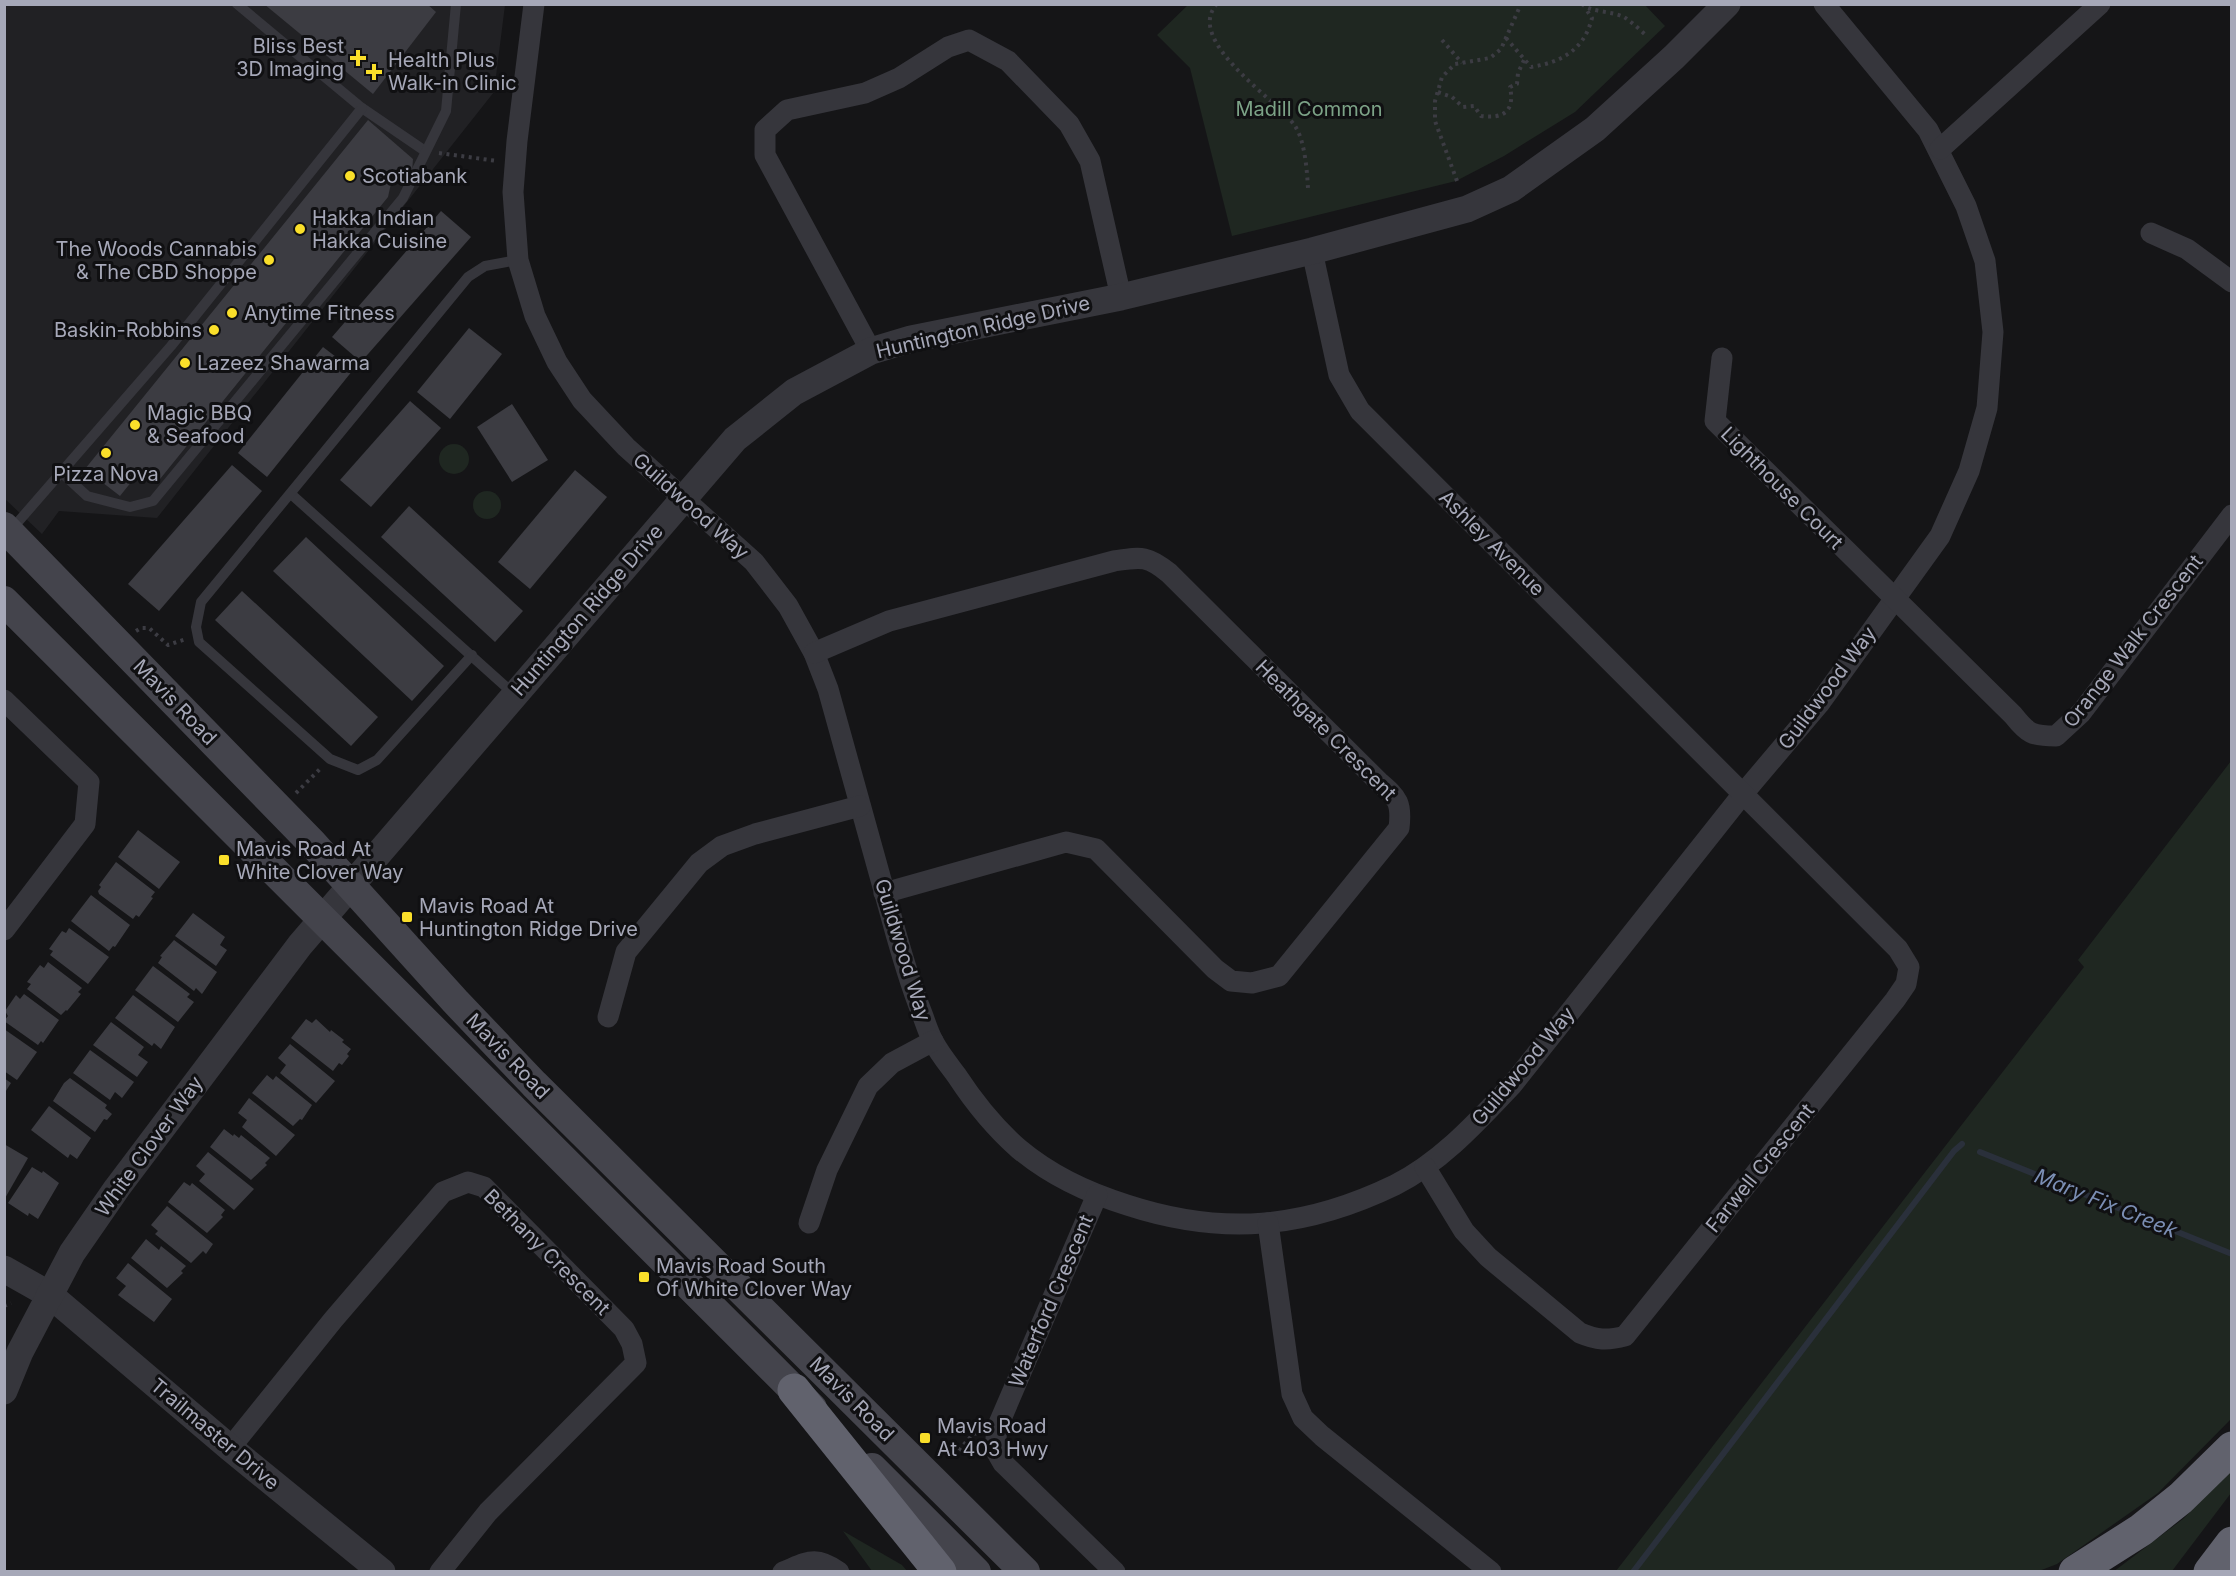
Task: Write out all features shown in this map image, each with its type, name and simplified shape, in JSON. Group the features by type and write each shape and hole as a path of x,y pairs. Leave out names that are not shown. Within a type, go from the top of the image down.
{"highway":[{"path":"794,1390 940,1572"},
{"path":"2075,1572 2141,1530 2181,1498 2232,1448"},
{"path":"2210,1572 2232,1543"}],"main road":[{"name":"Mavis Road","path":"7,529 313,844 454,1001 534,1084 1025,1572"},
{"name":"Mavis Road","path":"4,601 976,1572"}],"street":[{"name":"Guildwood Way","path":"534,4 513,192 518,260 535,316 557,362 582,400 626,447 754,562 788,606 814,653 828,689 908,977 933,1041 976,1105 1019,1149 1057,1175 1097,1195 1150,1212 1198,1223 1232,1225 1268,1223 1318,1214 1355,1203 1397,1184 1425,1167 1471,1129 1512,1085 1742,795 1819,704 1940,536 1969,471 1987,408 1993,332 1985,261 1966,206 1940,149 1928,129 1824,4"},
{"name":"Huntington Ridge Drive","path":"322,919 735,438 794,392 871,351 911,339 1121,297 1312,251 1455,213 1511,189 1595,129 1674,57 1727,4"},
{"path":"1940,149 2100,4"},
{"path":"871,351 765,155 765,129 787,110 865,93 899,78 948,47 969,40 1008,61 1069,124 1090,161 1121,297"},
{"path":"2151,233 2187,249 2232,282"},
{"name":"Ashley Avenue","path":"1312,251 1340,375 1360,411 1742,795"},
{"name":"Lighthouse Court","path":"1722,358 1715,422 1894,598"},
{"name":"Orange Walk Crescent","path":"1894,598 2013,715 2026,731 2038,736 2056,736 2080,713 2232,515"},
{"name":"Heathgate Crescent","path":"814,653 889,621 1114,561 1142,557 1154,561 1169,573 1379,782 1396,796 1401,812 1399,828 1279,976 1252,983 1231,981 1215,969 1096,849 1066,842 884,893"},
{"path":"4,700 89,782 86,824 4,930"},
{"name":"Farwell Crescent","path":"1425,1167 1464,1231 1488,1257 1580,1333 1597,1340 1625,1336 1906,984 1909,967 1898,949 1742,795"},
{"path":"608,1017 626,952 699,863 722,846 755,834 860,806"},
{"name":"White Clover Way","path":"4,1391 20,1352 72,1253 117,1188 322,919"},
{"path":"809,1223 827,1170 868,1086 892,1063 933,1041"},
{"name":"Bethany Crescent","path":"230,1448 333,1320 443,1192 468,1182 484,1187 624,1329 632,1344 636,1363 488,1512 440,1572"},
{"name":"Waterford Crescent","path":"1097,1195 997,1428 995,1449 1003,1463 1115,1572"},
{"path":"1268,1223 1292,1395 1304,1418 1322,1436 1491,1572"},
{"name":"Trailmaster Drive","path":"4,1269 50,1295 230,1448 382,1572"},
{"path":"783,1572 815,1560 830,1565 839,1572"}],"lane":[{"path":"237,4 362,108 425,151"},
{"path":"62,473 87,496 130,507 153,501 403,198 446,111 456,4"},
{"path":"7,529 62,473 171,346 362,108"},
{"path":"472,655 377,760 358,770 330,759 200,642 196,627 201,602 468,277 485,266 518,260"},
{"path":"291,494 514,695"}],"path":[{"path":"1217,4 1212,10 1211,29 1215,38 1225,57 1295,126 1306,161 1308,188"},
{"path":"1457,182 1435,121 1435,101 1442,77 1455,64 1490,58 1501,50 1521,4"},
{"path":"1506,38 1531,67 1551,64 1580,45 1588,34 1592,18 1582,4"},
{"path":"1586,9 1607,10 1625,18 1647,36"},
{"path":"1442,40 1462,63"},
{"path":"1438,92 1452,97 1463,107 1474,106 1481,116 1501,116 1509,109 1513,99 1510,87 1517,84 1518,74 1524,60"},
{"path":"425,151 515,164"},
{"path":"134,633 141,628 149,628 168,645 184,640 197,632"},
{"path":"296,793 330,759"},
{"path":"4,1306 11,1303"},
{"path":"954,1456 973,1434 997,1428"}],"shaded area":[{"path":"4,5 505,5 494,92 157,518 59,511 42,534 5,499"}],"green space":[{"name":"Madill Common","path":"1644,4 1665,26 1575,112 1504,156 1456,181 1232,236 1190,68 1157,35 1188,5"},
{"path":"454,444 465,448 469,459 465,470 454,474 443,470 439,459 443,448"},
{"path":"487,491 497,495 501,505 497,515 487,519 477,515 473,505 477,495"},
{"path":"2231,761 2231,1419 2158,1493 2057,1564 2039,1571 1616,1571 2084,967 2078,960"},
{"path":"2231,1471 2231,1493 2172,1571 2113,1572 2183,1519"},
{"path":"843,1531 902,1565 907,1571 872,1571"}],"building":[{"path":"264,4 427,4 436,12 373,94"},
{"path":"368,120 413,159 412,172 394,170 388,197 156,484 140,471 120,496 85,469"},
{"path":"441,211 471,237 361,362 332,337"},
{"path":"469,328 502,354 450,419 417,392"},
{"path":"323,347 353,370 267,477 238,453"},
{"path":"410,401 441,428 371,507 340,480"},
{"path":"512,404 548,460 512,482 477,427"},
{"path":"232,465 262,491 159,611 128,584"},
{"path":"575,470 607,497 530,589 498,562"},
{"path":"409,506 523,611 495,642 381,537"},
{"path":"306,537 444,666 412,701 273,571"},
{"path":"242,591 378,717 351,746 215,620"},
{"path":"138,830 180,862 159,889 118,857"},
{"path":"116,862 155,892 139,917 136,915 133,919 99,894 101,887 99,885"},
{"path":"91,895 130,925 115,947 113,946 109,951 71,921"},
{"path":"193,913 225,937 220,945 227,950 216,966 175,936"},
{"path":"69,928 109,957 88,984 50,955 53,951 49,949 62,931 66,933"},
{"path":"174,940 217,972 202,994 196,988 194,991 158,963 162,957 160,956"},
{"path":"48,962 82,988 78,992 81,994 61,1015 27,989 31,984 27,982 40,965 44,968"},
{"path":"153,966 190,994 187,997 194,1002 178,1022 135,990"},
{"path":"24,994 59,1020 43,1043 41,1041 38,1045 4,1021 8,1016 5,1011 16,995 20,999"},
{"path":"133,995 175,1027 161,1049 154,1043 152,1046 115,1018"},
{"path":"306,1019 312,1023 316,1019 330,1032 331,1030 344,1040 342,1042 351,1049 342,1065 339,1063 333,1071 291,1038"},
{"path":"111,1022 144,1047 138,1055 148,1062 137,1077 93,1045"},
{"path":"4,1029 37,1052 17,1080 4,1071"},
{"path":"290,1044 335,1081 316,1103 280,1073 286,1065 278,1058"},
{"path":"90,1050 134,1082 122,1098 115,1092 110,1100 73,1073"},
{"path":"267,1075 273,1080 276,1076 312,1105 302,1120 300,1119 293,1126 252,1093"},
{"path":"4,1078 11,1083 4,1094"},
{"path":"70,1078 107,1105 105,1108 112,1114 107,1120 104,1119 95,1132 53,1101 64,1083"},
{"path":"249,1098 295,1135 276,1156 242,1127 247,1120 238,1113"},
{"path":"49,1106 91,1138 77,1159 70,1154 68,1158 31,1130"},
{"path":"224,1129 233,1136 234,1134 239,1138 241,1135 270,1158 265,1163 267,1165 251,1180 210,1147"},
{"path":"4,1144 28,1158 4,1200"},
{"path":"208,1152 254,1189 234,1210 199,1181 205,1174 196,1166"},
{"path":"32,1167 42,1173 43,1171 59,1183 38,1219 29,1213 28,1216 8,1203"},
{"path":"184,1182 190,1186 192,1183 225,1210 221,1215 223,1217 207,1233 168,1202"},
{"path":"167,1206 213,1244 206,1254 203,1251 191,1263 155,1234 158,1231 151,1225"},
{"path":"146,1239 159,1250 161,1246 186,1266 181,1271 183,1273 167,1288 131,1258"},
{"path":"128,1263 172,1299 154,1322 118,1295 126,1286 116,1278"}],"waterway":[{"path":"1633,1572 1954,1151 1962,1144"},
{"name":"Mary Fix Creek","path":"1980,1152 2232,1254"}],"place":[{"name":"Bliss Best 3D Imaging","path":"358,58"},
{"name":"Health Plus Walk-in Clinic","path":"374,72"},
{"name":"Scotiabank","path":"350,176"},
{"name":"Hakka Indian Hakka Cuisine","path":"300,229"},
{"name":"The Woods Cannabis & The CBD Shoppe","path":"269,260"},
{"name":"Anytime Fitness","path":"232,313"},
{"name":"Baskin-Robbins","path":"214,330"},
{"name":"Lazeez Shawarma","path":"185,363"},
{"name":"Magic BBQ & Seafood","path":"135,425"},
{"name":"Pizza Nova","path":"106,453"},
{"name":"Mavis Road At White Clover Way","path":"224,860"},
{"name":"Mavis Road At Huntington Ridge Drive","path":"407,917"},
{"name":"Mavis Road South Of White Clover Way","path":"644,1277"},
{"name":"Mavis Road At 403 Hwy","path":"925,1438"}]}
